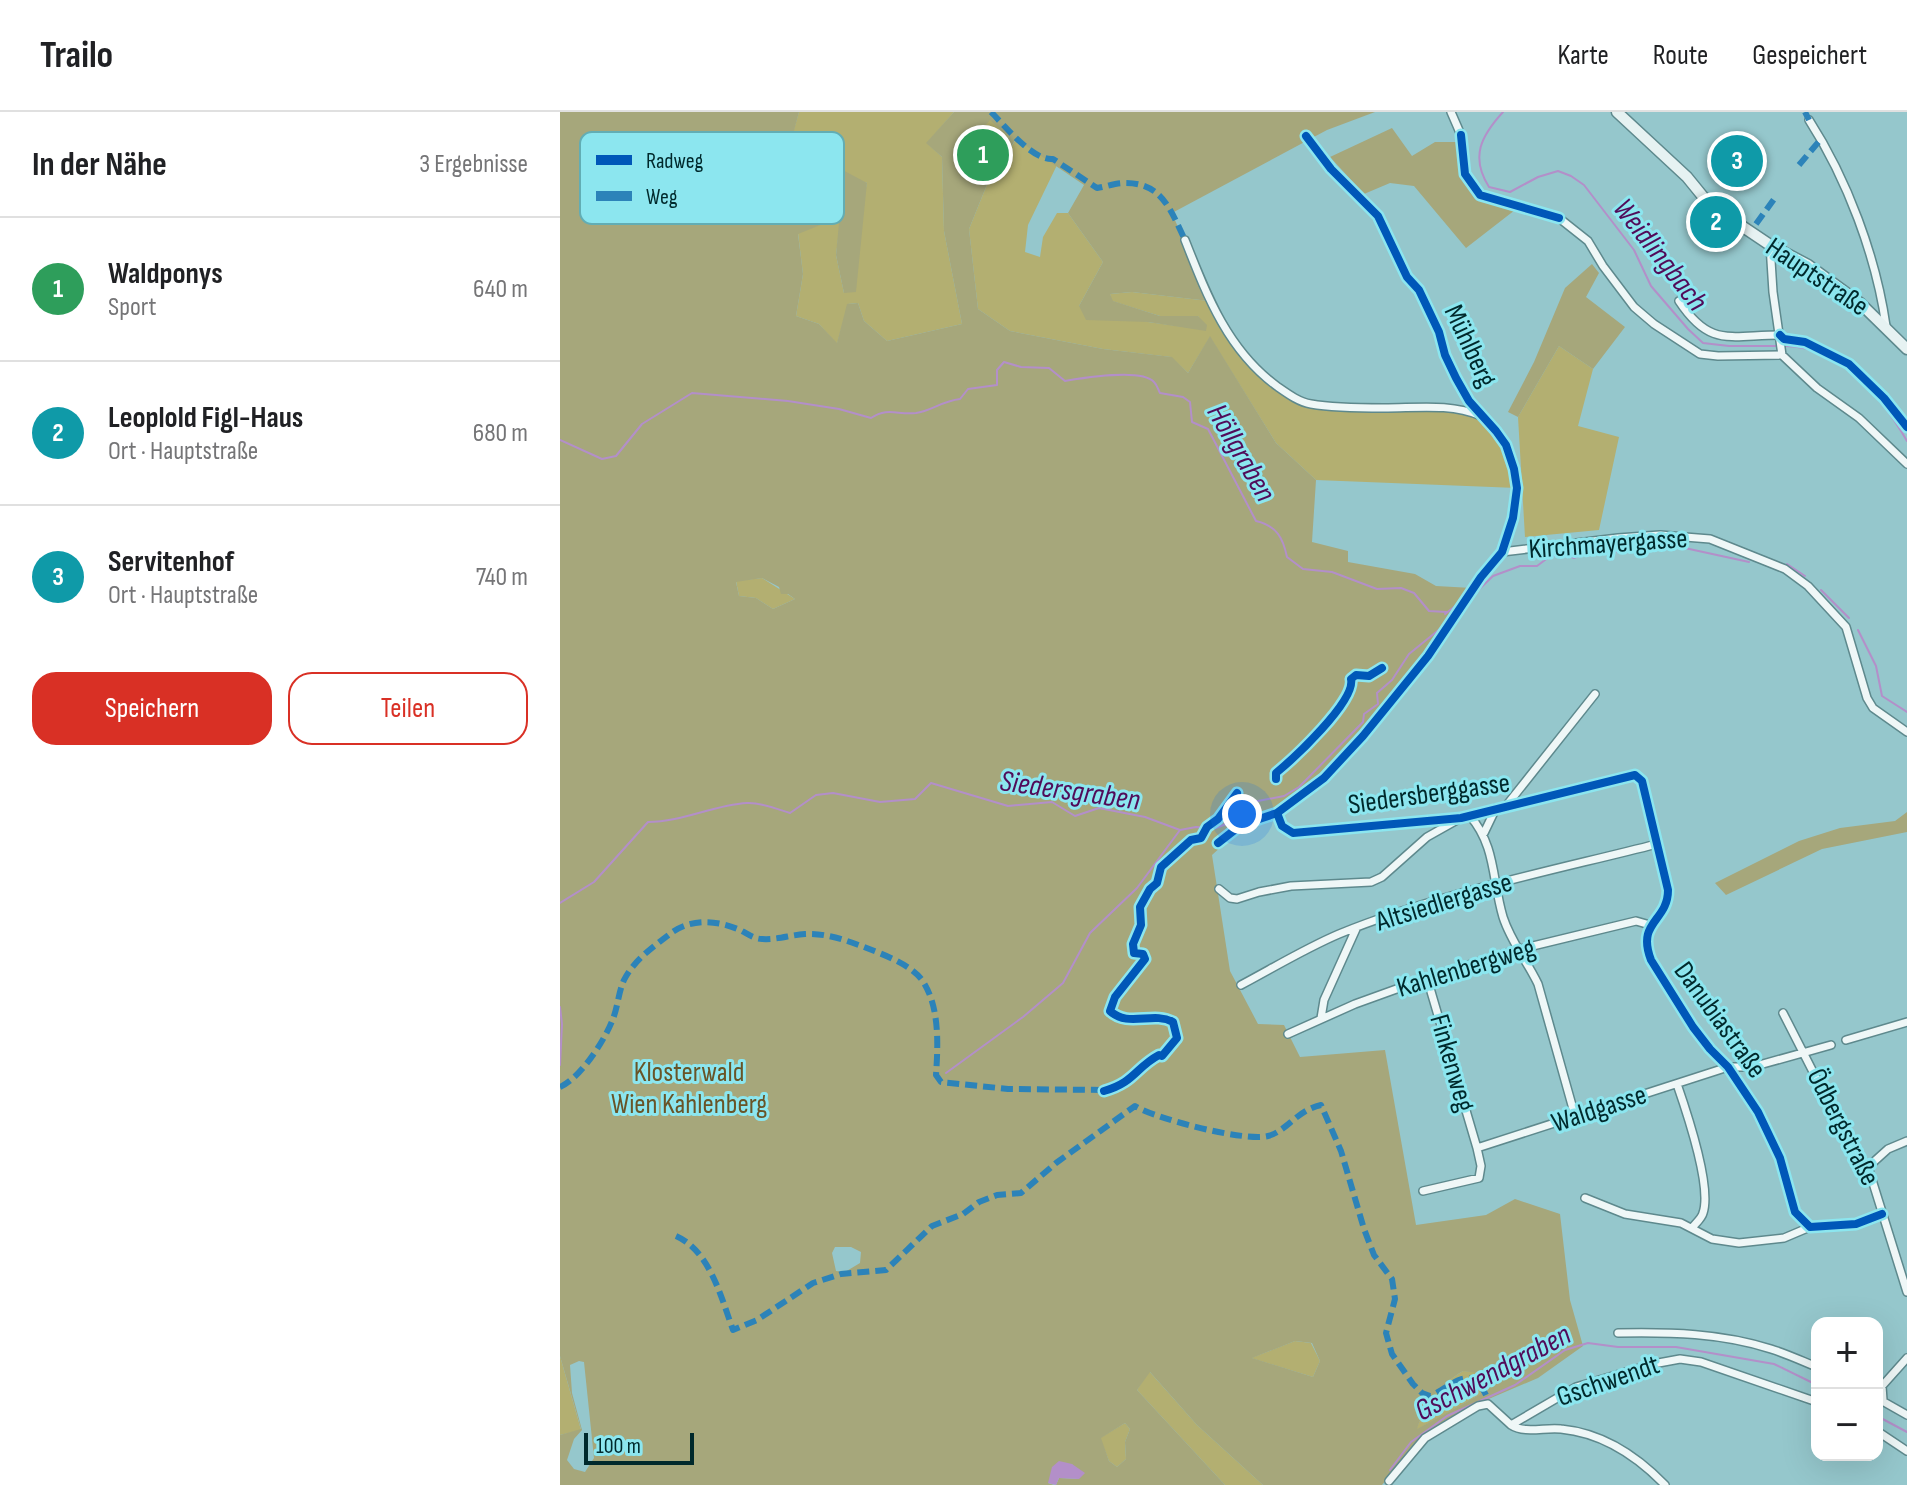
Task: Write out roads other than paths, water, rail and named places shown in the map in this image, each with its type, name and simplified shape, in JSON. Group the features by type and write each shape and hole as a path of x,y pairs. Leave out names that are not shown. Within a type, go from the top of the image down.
{"main road":[{"name":"Hauptstraße","path":"1617,112 1687,177 1709,204 1770,245 1808,265 1860,303 1907,349"}],"street":[{"path":"1451,112 1461,135"},
{"path":"1809,120 1821,139 1869,246 1886,326"},
{"name":"Mühlberg","path":"1306,136 1331,169 1378,216 1407,277 1419,290 1456,378 1469,401 1506,445 1517,488 1513,518 1502,552"},
{"path":"1559,218 1588,241 1634,307 1700,354 1718,356 1782,352"},
{"path":"1185,240 1209,301 1226,332 1250,363 1297,400 1331,406 1419,406 1468,411 1483,417"},
{"path":"1770,245 1782,352 1817,388 1859,418 1906,460"},
{"path":"1679,301 1698,326 1718,337 1780,337"},
{"name":"Kirchmayergasse","path":"1502,552 1660,535 1710,539 1785,569 1808,586 1846,627 1867,698 1873,708 1907,732"},
{"path":"1218,843 1241,825 1277,813 1324,778 1363,736 1428,656 1502,552"},
{"path":"1506,806 1595,694"},
{"name":"Siedersberggasse","path":"1277,813 1282,826 1293,833 1465,817 1635,775 1642,781 1657,844"},
{"path":"1484,833 1496,808"},
{"path":"1219,889 1230,898 1237,899 1291,886 1371,882 1382,877 1427,837 1465,817 1484,833 1503,917 1516,950 1530,967 1538,984 1575,1116"},
{"path":"1650,925 1668,902 1657,844"},
{"name":"Altsiedlergasse","path":"1241,985 1338,935 1386,917 1657,844"},
{"name":"Kahlenbergweg","path":"1288,1034 1321,1018 1427,978 1516,950 1636,921 1650,925"},
{"name":"Danubiastraße","path":"1650,925 1647,949 1651,960 1693,1027 1728,1067 1758,1112 1780,1158 1795,1212 1810,1227"},
{"path":"1321,1018 1324,1000 1356,929"},
{"name":"Finkenweg","path":"1427,978 1477,1148"},
{"name":"Ödbergstraße","path":"1783,1013 1859,1162 1868,1167 1907,1292"},
{"path":"1846,1040 1907,1022"},
{"name":"Waldgasse","path":"1477,1148 1728,1067 1752,1067 1831,1045"},
{"path":"1677,1084 1692,1129 1704,1190 1703,1213 1692,1228"},
{"path":"1868,1167 1888,1149 1907,1141"},
{"path":"1423,1191 1479,1178 1481,1166 1477,1148"},
{"path":"1585,1198 1625,1214 1658,1217 1692,1228 1712,1239 1739,1243 1784,1238 1810,1227 1856,1224 1882,1214"},
{"name":"Gschwendt","path":"1618,1333 1677,1332 1723,1338 1771,1349 1811,1365"},
{"path":"1882,1389 1907,1358"},
{"name":"Gschwendt","path":"1511,1425 1576,1387 1680,1359 1701,1362 1811,1400"},
{"path":"1883,1401 1907,1415"},
{"path":"1389,1481 1425,1438 1478,1406 1488,1404 1511,1425 1521,1429 1560,1429 1600,1437 1642,1464 1665,1485"},
{"path":"1883,1435 1907,1451"}],"waterway":[{"name":"Weidlingbach","path":"1503,112 1484,138 1479,156 1489,187 1510,192 1538,177 1558,171 1571,176 1584,185 1634,250 1651,286 1703,343 1777,346"},
{"name":"Weidlingbach","path":"1783,346 1822,354 1856,376 1885,407 1907,441"},
{"name":"Höllgraben","path":"560,440 602,459 616,456 642,424 692,393 788,401 871,418 888,412 921,412 960,399 968,389 997,385 997,370 1004,362 1021,367 1049,368 1065,381 1111,375 1137,376 1154,382 1160,393 1183,397 1190,402 1192,422 1208,429 1256,521 1278,534 1287,557 1303,569 1332,572 1377,589 1401,588 1414,593 1429,611 1446,612"},
{"name":"Siedersgraben","path":"1472,596 1493,576 1520,566 1537,566 1549,557 1564,553 1574,558 1590,550 1609,549 1621,553 1671,545 1749,562"},
{"name":"Siedersgraben","path":"1787,564 1805,576"},
{"name":"Siedersgraben","path":"1821,590 1849,618"},
{"name":"Siedersgraben","path":"1445,614 1463,600"},
{"name":"Siedersgraben","path":"560,903 594,882 648,822 747,803 790,813 816,795 833,793 880,802 915,799 931,783 1008,806 1052,802 1075,816 1099,808 1145,817 1180,830 1216,828 1226,824 1234,814 1253,802 1284,796 1299,787 1363,722 1364,714 1378,704 1377,693 1392,680 1409,654 1441,628"},
{"name":"Siedersgraben","path":"1858,630 1876,666 1882,696 1907,712"},
{"path":"946,1073 1023,1017 1063,983 1090,933 1137,888 1180,830"},
{"path":"560,1007 560,1065"},
{"name":"Gschwendgraben","path":"1390,1470 1411,1442 1447,1416 1515,1385 1565,1350 1588,1343 1618,1347 1676,1347 1774,1364 1811,1382"},
{"name":"Gschwendgraben","path":"1883,1419 1907,1432"}],"place":[{"name":"Waldponys","path":"983,155"},
{"name":"Servitenhof","path":"1737,161"},
{"name":"Leoplold Figl-Haus","path":"1716,222"}],"park label":[{"name":"Klosterwald Wien Kahlenberg","path":"689,1088"}]}
